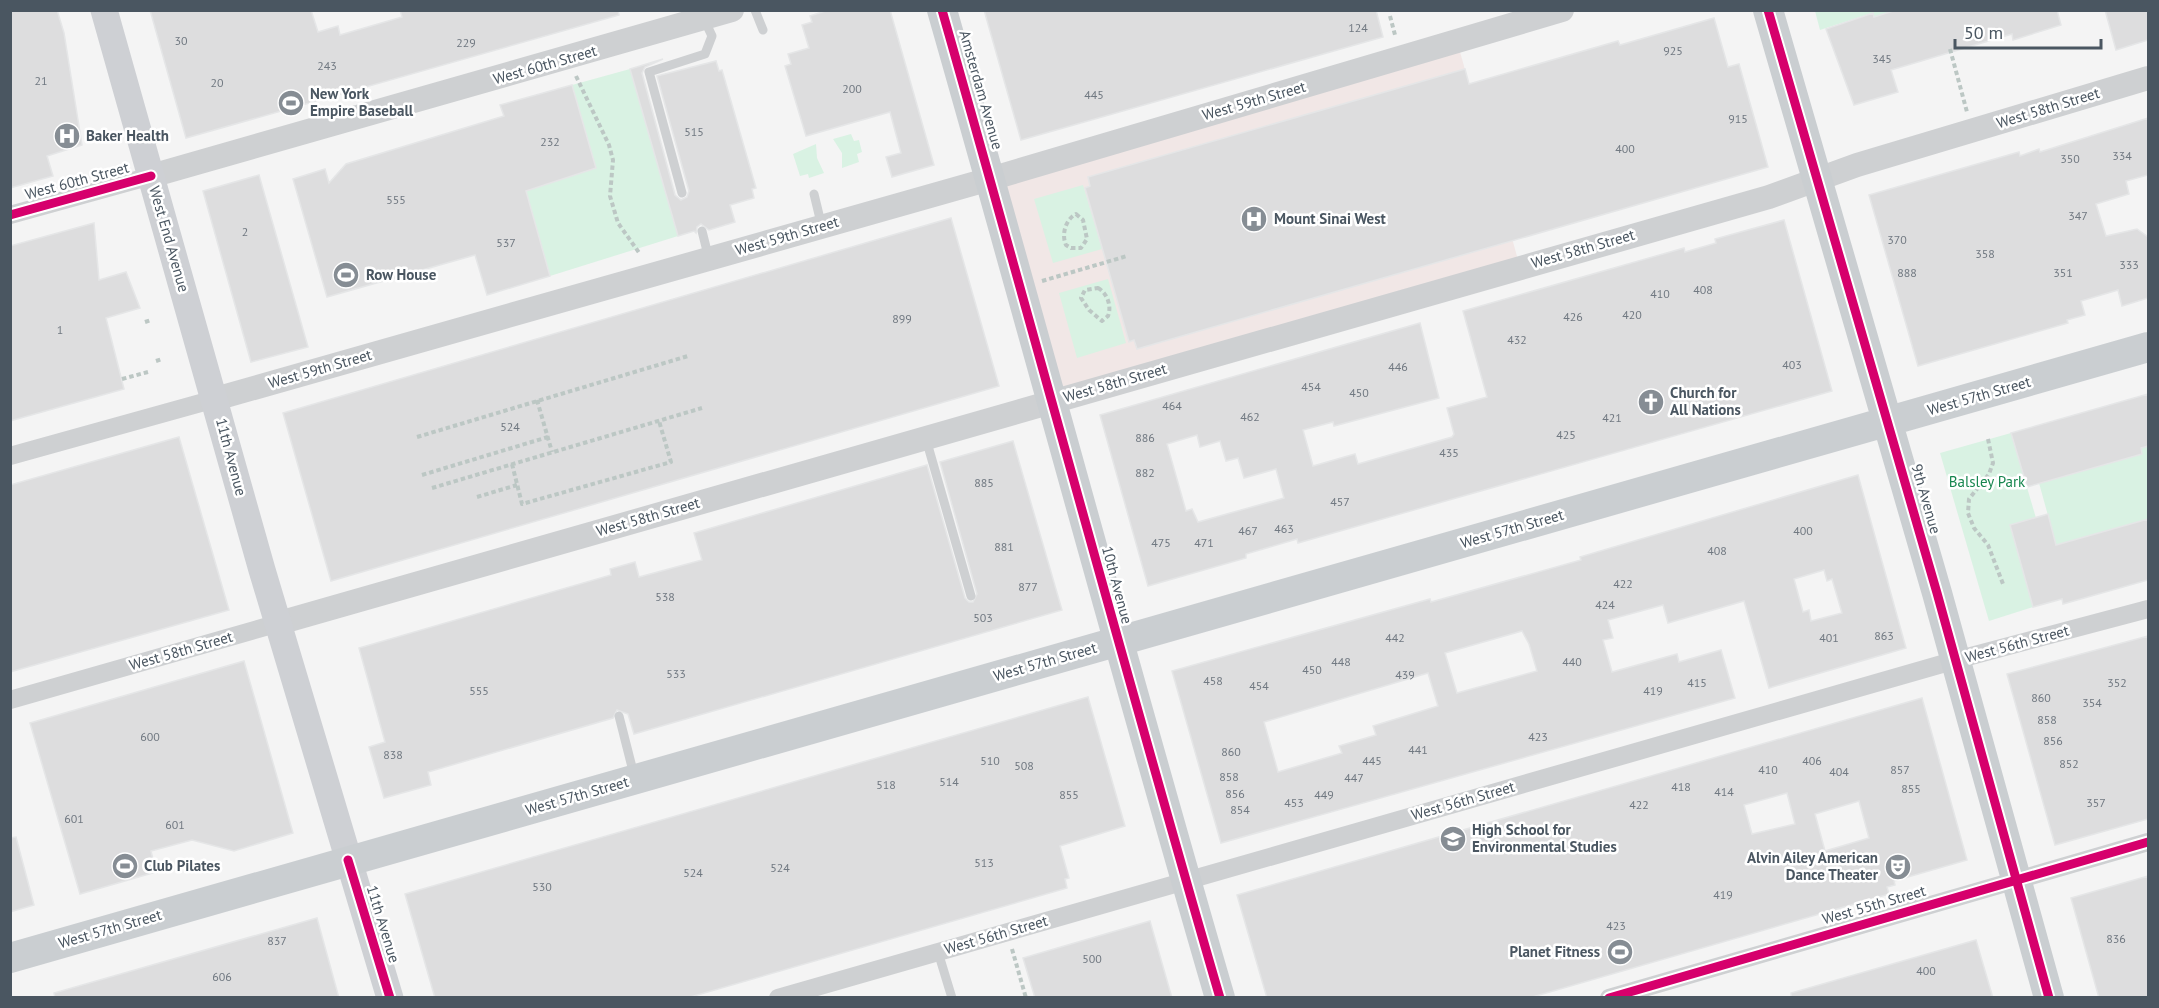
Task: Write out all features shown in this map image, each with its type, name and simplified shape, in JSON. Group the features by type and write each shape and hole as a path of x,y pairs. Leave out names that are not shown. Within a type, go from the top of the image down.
{"main road":[{"name":"West End Avenue","path":"104,10 215,399"},
{"name":"Amsterdam Avenue","path":"942,10 990,179"},
{"name":"9th Avenue","path":"1768,10 1956,660 2049,998"},
{"name":"10th Avenue","path":"990,179 1117,642 1220,998"},
{"name":"West 57th Street","path":"10,958 2148,347"},
{"name":"11th Avenue","path":"215,399 250,529 390,998"}],"street":[{"name":"West 60th Street","path":"10,214 732,10"},
{"name":"West 59th Street","path":"10,456 990,179 1555,12"},
{"name":"West 58th Street","path":"10,700 1769,197 1818,179 2148,78"},
{"name":"West 56th Street","path":"778,998 1956,660 2148,609"},
{"name":"West 55th Street","path":"1609,998 2148,842"}],"lane":[{"path":"755,10 763,30"},
{"path":"682,192 649,72 705,54 712,36 704,19"},
{"path":"814,194 822,227"},
{"path":"702,231 709,259"},
{"path":"925,437 970,596"},
{"path":"619,716 636,779"},
{"path":"938,952 952,998"}],"path":[{"path":"1390,16 1395,35"},
{"path":"1950,49 1972,131"},
{"path":"576,75 609,145 613,160 610,196 618,223 640,254"},
{"path":"1076,214 1083,220 1087,233 1087,239 1081,248 1071,248 1064,240 1065,227 1069,218 1076,214"},
{"path":"1021,288 1127,256"},
{"path":"1098,288 1106,295 1110,312 1105,320 1097,319 1084,303 1082,298 1088,289 1098,288"},
{"path":"145,322 151,320"},
{"path":"417,437 688,356"},
{"path":"156,361 162,359"},
{"path":"122,379 148,372"},
{"path":"537,400 552,452"},
{"path":"432,488 702,408"},
{"path":"512,464 522,504 670,462 659,421"},
{"path":"422,475 548,437"},
{"path":"1988,439 1993,463 1989,474 1969,498 1968,513 1974,528 1988,545 2003,584"},
{"path":"477,497 517,485"},
{"path":"1013,960 1026,998"}],"shaded area":[{"name":"Mount Sinai West","path":"1457,41 1520,267 1051,401 990,179"}],"green space":[{"path":"1815,11 1896,11 1874,17 1872,13 1820,30"},
{"path":"630,69 678,236 550,276 526,191 596,168 572,85"},
{"path":"851,134 854,141 859,140 862,152 857,154 859,162 842,168 842,153 833,139"},
{"path":"816,144 817,158 824,173 809,178 808,174 800,176 793,154"},
{"path":"1083,185 1102,249 1053,263 1034,199"},
{"path":"1108,279 1126,343 1077,358 1059,293"},
{"name":"Balsley Park","path":"2011,433 2036,518 2010,525 2033,607 1989,621 1940,453"},
{"path":"2148,446 2148,519 2080,538 2057,548 2039,483 2142,454 2141,448"}],"building":[{"path":"10,10 57,10 64,33 82,145 47,156 53,176 10,188"},
{"path":"150,10 311,10 318,32 338,26 340,35 402,17 400,10 618,10 619,15 186,138"},
{"path":"828,10 890,10 934,165 892,177 886,157 901,153 890,112 806,136 785,66 791,64 788,54 809,48 802,25 812,22 810,16"},
{"path":"984,10 1376,10 1383,37 1021,140"},
{"path":"1896,10 2057,10 2061,25 2013,40 2012,34 1891,70 1898,92 1854,105 1826,29 1873,13 1874,17"},
{"path":"2105,10 2148,10 2148,40 2116,50"},
{"name":"Mount Sinai West","path":"1714,18 1728,67 1739,64 1768,167 1137,349 1134,340 1129,342 1085,188 1090,186 1088,177 1465,69 1469,84 1618,41 1620,45"},
{"path":"663,59 645,67 642,73 675,195 681,200 687,197 689,191 657,76 716,61 719,71 722,70 756,188 752,189 754,198 730,205 735,222 709,230 701,224 697,227 696,233 694,231 678,236 630,69"},
{"path":"572,85 596,168 526,191 550,276 487,295 475,255 327,297 293,179 325,169 329,183 346,164 504,116 500,105"},
{"path":"2148,118 2148,175 2126,181 2129,194 2096,204 2106,236 2137,229 2148,237 2148,298 2122,306 2118,290 2081,301 2085,315 2067,320 2068,323 1918,366 1869,195 2019,152 2020,156 2039,149 2040,152"},
{"path":"259,175 308,347 251,362 203,191"},
{"path":"951,218 999,386 331,581 283,413"},
{"path":"1784,220 1832,391 1298,543 1297,539 1246,554 1246,558 1148,586 1100,415 1420,323 1439,398 1334,426 1333,422 1303,430 1313,466 1355,454 1358,464 1452,437 1454,434 1447,408 1487,397 1463,311 1684,248 1685,252 1716,243 1715,239","holes":["1197,435 1200,447 1220,441 1226,461 1238,458 1244,478 1276,469 1284,498 1198,522 1192,509 1186,511 1167,444"]},
{"path":"94,223 99,280 126,272 140,308 106,318 124,389 10,421 10,246"},
{"path":"2148,394 2148,446 2141,448 2142,454 2027,487 2011,433"},
{"path":"179,437 229,610 10,672 10,485"},
{"path":"1013,441 1062,610 634,734 628,714 617,710 613,718 428,772 431,785 384,798 369,747 385,742 359,648 611,575 610,569 635,562 639,577 702,560 694,533 927,465 965,598 973,602 977,594 940,462"},
{"path":"1858,475 1906,648 1769,688 1744,601 1668,623 1663,605 1608,620 1613,638 1603,640 1612,672 1677,654 1679,662 1721,650 1735,698 1221,843 1172,671 1430,599 1431,602 1581,560 1580,557","holes":["1824,570 1827,581 1832,579 1842,613 1811,621 1809,610 1803,612 1794,579","1522,631 1529,644 1537,671 1457,693 1445,653","1428,673 1438,706 1373,726 1376,735 1339,746 1342,753 1278,772 1264,722"]},
{"path":"2048,514 2056,545 2148,519 2148,580 2063,604 2062,599 2033,607 2010,525"},
{"path":"2148,636 2148,819 2055,845 2007,674"},
{"path":"244,661 293,833 234,851 192,840 151,851 156,872 80,894 30,723"},
{"path":"1088,697 1125,826 1060,846 1069,878 1065,879 1067,888 687,998 435,998 405,894"},
{"path":"1922,698 1967,860 1894,881 1895,885 1887,887 1889,894 1529,998 1267,998 1237,895","holes":["1787,793 1795,824 1752,834 1744,805","1859,801 1869,838 1825,851 1815,814"]},
{"path":"16,837 34,905 10,912 10,838"},
{"path":"2148,876 2148,998 2099,998 2071,898"},
{"path":"317,918 339,998 55,998 54,993"},
{"path":"1150,921 1172,998 1035,998 1023,958"},
{"path":"1976,940 1993,998 1791,998 1791,993"}],"cycle path":[{"path":"942,10 1220,998"},
{"path":"1768,10 1937,593 2049,998"},
{"path":"10,215 151,176"},
{"path":"1609,998 2148,842"},
{"path":"348,860 390,998"}],"place":[{"name":"New York Empire Baseball","path":"291,103"},
{"name":"Baker Health","path":"67,136"},
{"name":"Mount Sinai West","path":"1254,219"},
{"name":"Row House","path":"346,275"},
{"name":"Church for All Nations","path":"1651,402"},
{"name":"High School for Environmental Studies","path":"1453,839"},
{"name":"Club Pilates","path":"125,866"},
{"name":"Alvin Ailey American Dance Theater","path":"1898,867"},
{"name":"Planet Fitness","path":"1620,952"}]}
